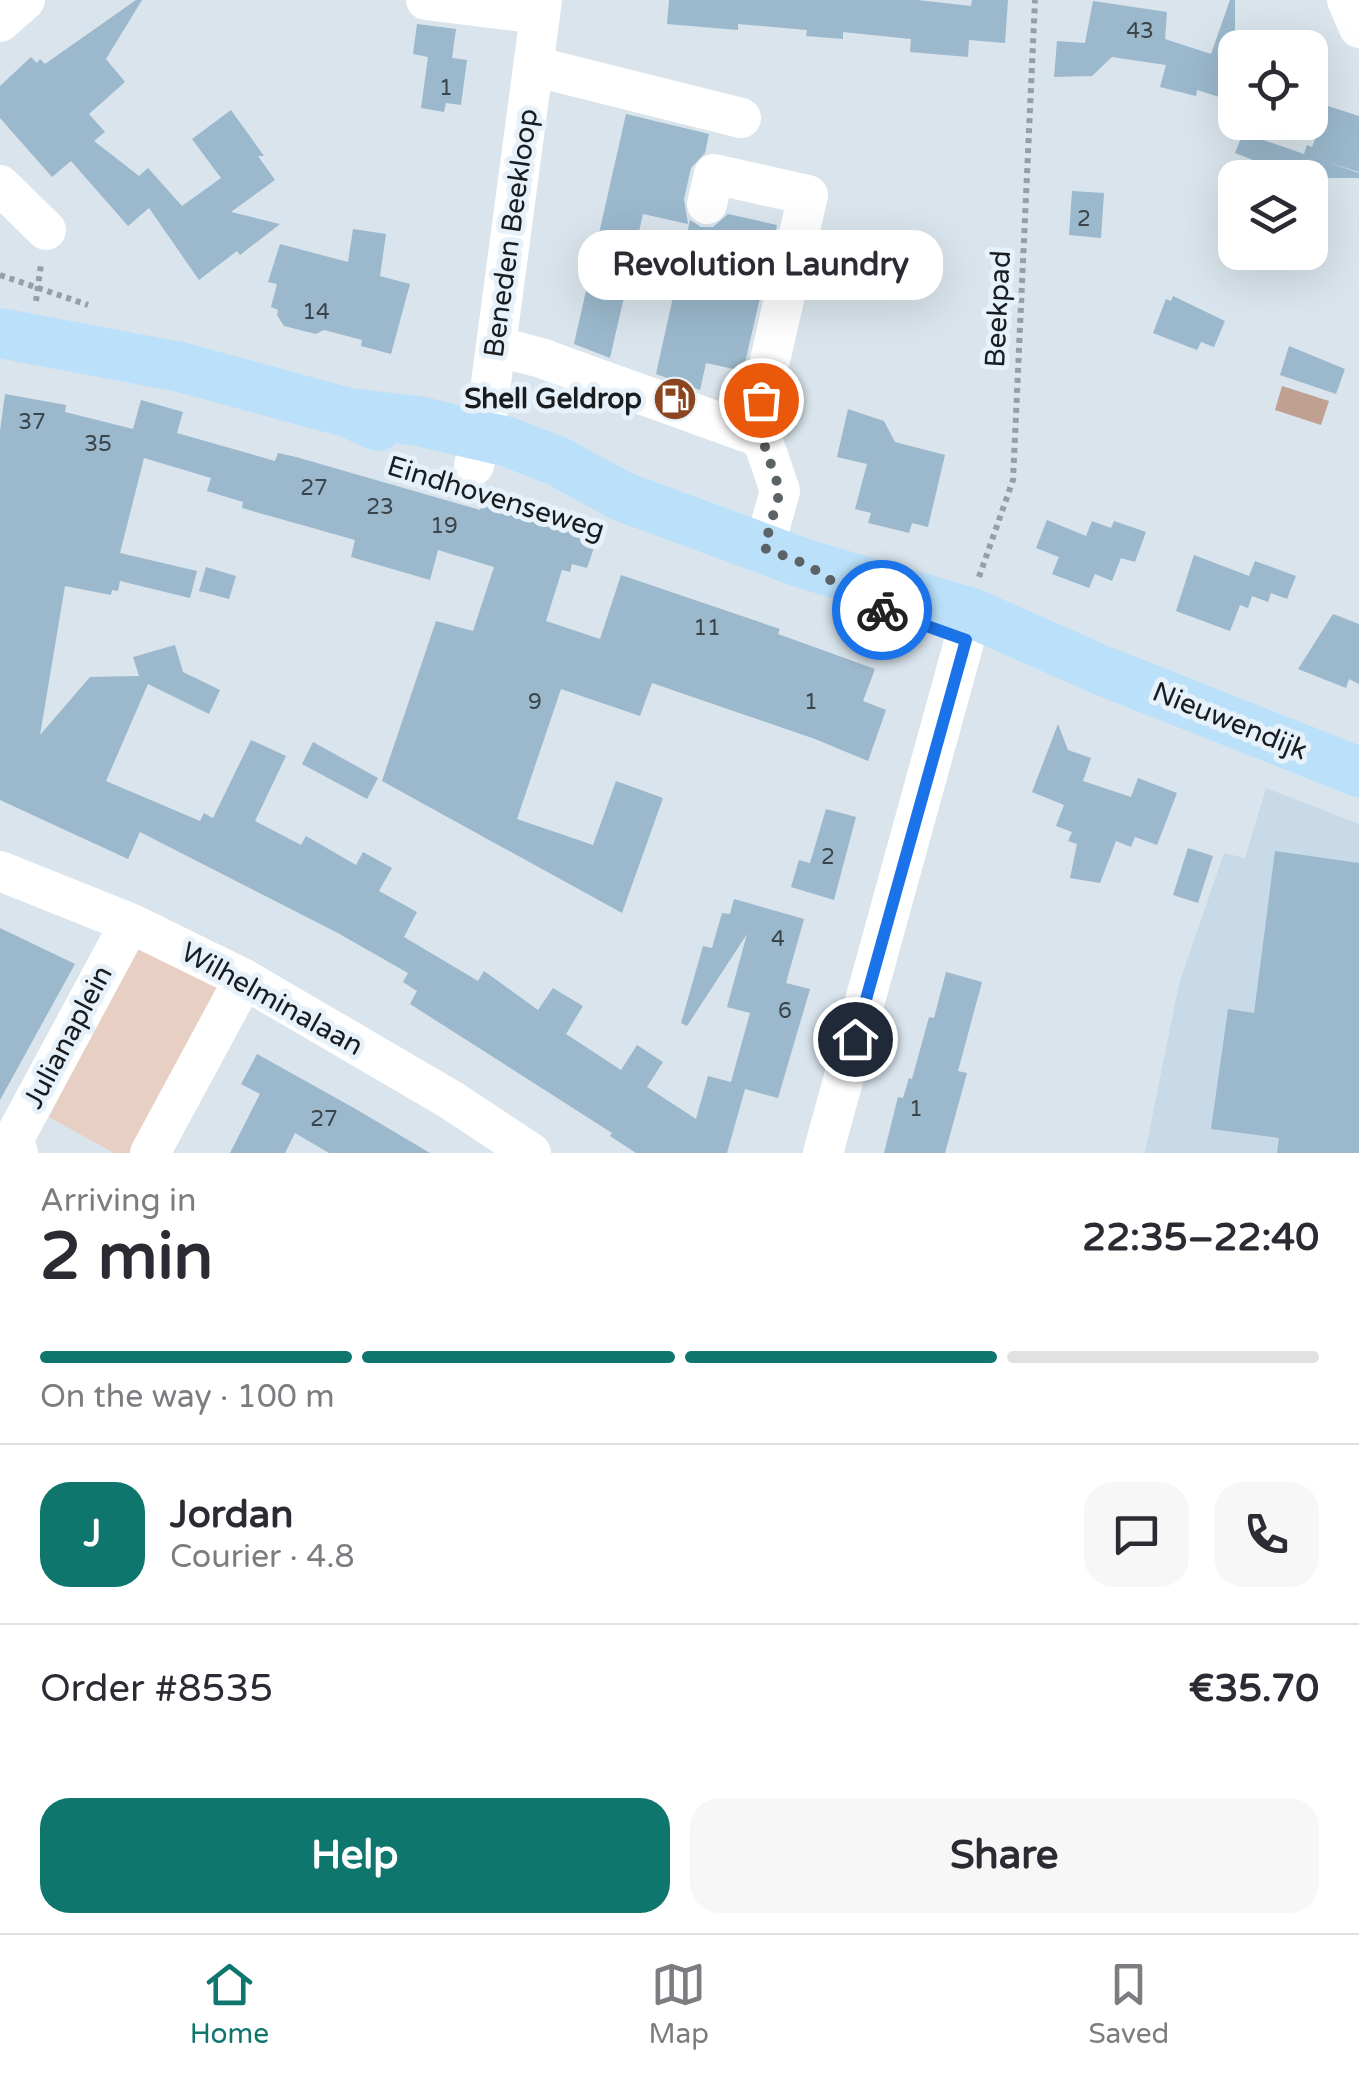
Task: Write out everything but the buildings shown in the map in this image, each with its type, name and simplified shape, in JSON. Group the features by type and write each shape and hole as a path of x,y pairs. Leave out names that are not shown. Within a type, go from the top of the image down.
{"main road":[{"name":"Eindhovenseweg","path":"0,301 35,310 180,368"},
{"name":"Eindhovenseweg","path":"0,333 180,368 349,413 472,469 550,484 609,513 786,556 969,627"},
{"name":"Nieuwendijk","path":"969,627 1101,670 1359,772"}],"street":[{"path":"0,22 25,0"},
{"path":"426,0 541,7"},
{"path":"1347,0 1359,28"},
{"name":"Beneden Beekloop","path":"472,469 496,346 541,7"},
{"path":"533,66 741,118"},
{"path":"707,204 714,174 808,195 753,434"},
{"path":"0,184 46,230"},
{"path":"496,346 541,358 762,438 780,491 786,556"},
{"path":"823,1153 969,627"},
{"name":"Wilhelminalaan","path":"0,871 130,923 244,979 451,1100 531,1153"},
{"name":"Julianaplein","path":"17,1152 14,1143 18,1130 130,923"},
{"path":"150,1153 244,979"},
{"path":"8,1153 17,1152"}],"path":[{"name":"Beekpad","path":"969,627 979,577 1012,480 1035,0"},
{"name":"Eindhovenseweg","path":"374,460 472,469 609,513"}],"shaded area":[{"path":"1282,386 1329,401 1321,425 1275,410"},
{"path":"1266,788 1359,824 1359,1153 1145,1153 1179,984 1224,853 1245,858"},
{"path":"136,944 223,988 139,1153 114,1153 49,1117"}],"way so far":[{"path":"761,400 753,434 762,438 780,491 764,548 808,565 866,604 882,610"}],"place":[{"name":"Shell Geldrop","path":"675,399"},
{"name":"Revolution Laundry","path":"761,400"}],"route":[{"path":"855,1039 966,640 882,610"}]}
